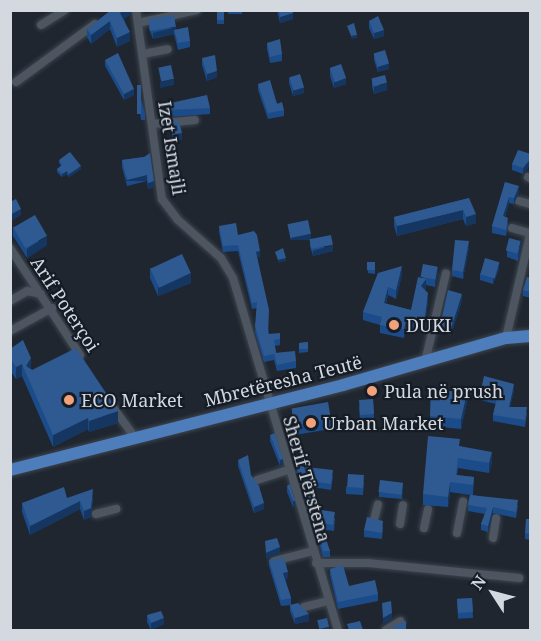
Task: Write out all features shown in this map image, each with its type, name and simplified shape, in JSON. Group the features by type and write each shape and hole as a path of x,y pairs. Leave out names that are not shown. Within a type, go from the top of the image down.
{"main road":[{"name":"Mbretëresha Teutë","path":"10,470 134,436 269,404 506,338 531,336"}],"street":[{"path":"41,25 64,10"},
{"name":"Izet Ismajli","path":"136,10 162,199 178,220 221,258 233,278 269,404"},
{"path":"138,23 197,10"},
{"path":"16,82 105,17"},
{"path":"142,54 168,49"},
{"path":"153,124 195,120"},
{"path":"519,201 531,204"},
{"path":"506,338 531,234 512,228"},
{"name":"Arif Poterçoi","path":"10,248 52,308 84,361"},
{"path":"425,362 446,273"},
{"path":"10,301 27,291 42,294"},
{"path":"427,295 440,298"},
{"path":"10,331 52,308"},
{"path":"69,357 78,352"},
{"path":"105,396 134,436"},
{"name":"Sherif Tërstena","path":"269,404 338,630"},
{"path":"257,480 290,469"},
{"path":"457,533 463,502"},
{"path":"374,520 378,504"},
{"path":"400,524 403,505"},
{"path":"96,514 116,509"},
{"path":"424,528 428,509"},
{"path":"494,538 496,518"},
{"path":"273,561 313,551"},
{"name":"Sherif Tërstena","path":"316,563 368,562 519,578"},
{"path":"304,608 328,601"},
{"path":"386,630 401,621"}],"building":[{"path":"111,10 124,10 120,13 130,32 117,38 110,21 91,35 87,29"},
{"path":"217,10 224,10 224,20 217,20"},
{"path":"279,10 293,10 293,13 280,17"},
{"path":"174,15 176,27 150,31 148,19"},
{"path":"378,16 384,30 374,33 369,21"},
{"path":"354,23 357,35 351,36 347,26"},
{"path":"188,27 190,41 178,43 174,30"},
{"path":"280,39 282,54 270,57 267,43"},
{"path":"385,50 389,63 378,67 374,54"},
{"path":"118,53 134,89 124,94 105,60"},
{"path":"215,55 217,71 207,74 202,58"},
{"path":"341,64 346,78 335,82 330,68"},
{"path":"171,65 174,79 161,81 158,68"},
{"path":"300,74 304,87 294,91 289,77"},
{"path":"385,75 387,83 373,86 371,78"},
{"path":"270,80 277,104 282,102 284,110 268,113 258,84"},
{"path":"137,85 141,85 141,114 137,114"},
{"path":"207,95 210,108 168,110 166,104"},
{"path":"179,121 182,133 172,135 171,122"},
{"path":"518,150 531,154 531,158 523,168 512,164"},
{"path":"70,152 81,166 69,174 67,171 62,174 57,169 62,165 59,160"},
{"path":"150,153 154,181 148,183 147,175 127,180 122,160 144,157"},
{"path":"505,182 519,186 514,198 509,197 503,216 508,218 506,230 492,226"},
{"path":"469,198 476,214 466,217 463,210 397,226 394,217"},
{"path":"16,199 21,209 10,215 10,202"},
{"path":"35,215 47,236 25,248 13,228"},
{"path":"308,220 311,234 290,238 287,224"},
{"path":"236,223 238,235 254,231 257,235 260,251 256,252 269,310 268,334 280,333 280,339 274,340 276,353 274,354 264,356 255,326 257,302 252,303 238,245 223,246 219,226"},
{"path":"331,235 333,245 311,249 309,239"},
{"path":"509,238 521,241 517,254 506,251"},
{"path":"455,240 469,241 463,272 452,270"},
{"path":"283,248 286,258 278,260 275,252"},
{"path":"182,254 191,273 159,288 150,269"},
{"path":"485,258 499,262 495,278 480,274"},
{"path":"367,262 375,262 375,270 367,270"},
{"path":"423,264 438,267 435,280 421,277"},
{"path":"402,266 396,290 388,287 384,303 411,310 418,277 426,279 421,286 428,293 424,324 406,320 404,329 380,325 382,317 363,312 378,273"},
{"path":"527,277 531,278 531,292 523,290"},
{"path":"448,290 462,294 451,328 440,326"},
{"name":"ECO Market","path":"23,340 31,358 26,366 32,370 76,348 118,411 89,421 88,418 53,435 22,364 16,367 10,358 10,349"},
{"path":"308,342 308,349 299,349 299,343"},
{"path":"295,351 296,361 277,365 274,353"},
{"path":"484,376 514,384 509,407 527,407 525,420 493,415 497,398 480,394"},
{"path":"431,390 467,392 461,419 430,416"},
{"path":"373,399 374,414 360,415 359,400"},
{"path":"328,402 331,419 295,425 292,408"},
{"path":"275,433 283,459 280,460 270,435"},
{"path":"428,436 460,439 459,446 492,452 489,463 458,458 456,475 474,477 473,485 450,482 448,497 423,494"},
{"path":"248,455 251,475 259,486 264,503 254,507 238,460"},
{"path":"297,466 333,470 331,484 310,481 316,502 308,502"},
{"path":"348,474 364,475 363,488 347,487"},
{"path":"380,480 403,483 401,495 379,492"},
{"path":"290,484 295,501 287,486"},
{"path":"64,487 67,498 93,489 91,508 84,511 80,501 30,526 22,503"},
{"path":"470,495 518,500 516,512 493,507 488,526 481,524 487,508 468,505"},
{"path":"321,510 335,512 333,525 319,523"},
{"path":"367,517 383,521 382,533 364,530"},
{"path":"526,519 531,519 531,534 525,533"},
{"path":"277,538 280,547 266,553 265,541"},
{"path":"326,539 330,551 323,551 320,540"},
{"path":"284,558 288,572 283,573 291,598 281,600 269,560"},
{"path":"343,565 349,586 375,580 378,594 338,602 330,569"},
{"path":"472,598 473,612 458,613 457,599"},
{"path":"391,601 392,613 383,618 382,603"},
{"path":"298,603 309,614 295,618 290,605"},
{"path":"161,611 164,618 151,623 147,615"},
{"path":"327,618 329,627 319,629 317,620"},
{"path":"360,621 363,630 349,630 347,624"},
{"path":"406,621 406,630 393,630 393,627"}],"place":[{"name":"DUKI","path":"394,325"},
{"name":"Pula në prush","path":"372,391"},
{"name":"ECO Market","path":"69,400"},
{"name":"Urban Market","path":"311,423"}]}
